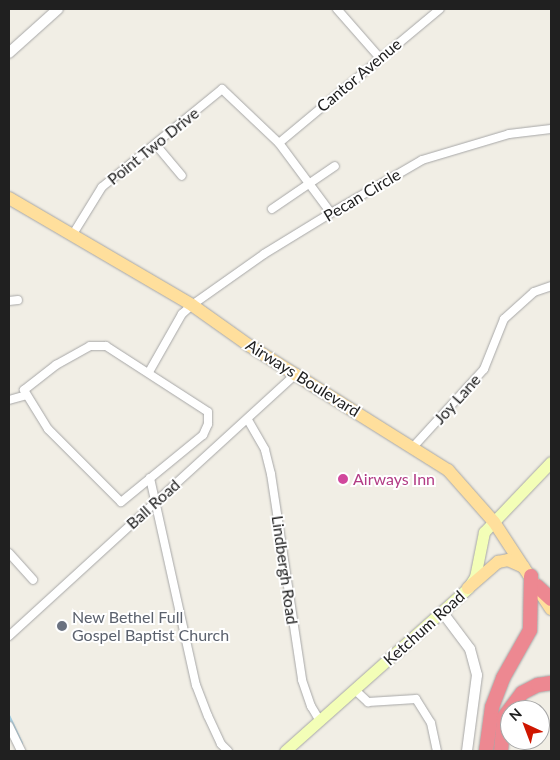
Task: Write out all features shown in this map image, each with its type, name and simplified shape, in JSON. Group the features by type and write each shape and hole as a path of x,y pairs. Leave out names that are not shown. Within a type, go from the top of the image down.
{"highway":[{"path":"532,577 551,600"},
{"path":"486,751 492,707 503,678 530,630 532,577"},
{"path":"500,751 504,717 522,693 538,685 551,683"}],"main road":[{"name":"Airways Boulevard","path":"9,198 192,305 250,346 414,446 453,474 494,522 532,577 551,609"},
{"name":"Ketchum Road","path":"285,751 468,588 475,576 484,532 551,462"},
{"path":"468,588 498,562 508,560 532,577"}],"street":[{"path":"9,53 58,9"},
{"path":"337,9 380,58"},
{"name":"Cantor Avenue","path":"279,143 440,9"},
{"name":"Point Two Drive","path":"73,234 102,187 156,145 222,89 279,143"},
{"name":"Pecan Circle","path":"149,372 182,314 192,305 264,254 331,213 422,160 509,134 551,129"},
{"path":"279,143 331,213"},
{"path":"156,145 182,176"},
{"path":"272,209 335,166"},
{"name":"Joy Lane","path":"414,446 484,369 504,319 534,292 551,286"},
{"path":"9,301 18,300"},
{"path":"90,346 106,346 149,372 208,412 208,424 203,435 121,502 48,429 24,390 56,365 90,346"},
{"name":"Ball Road","path":"9,636 157,500 248,420 297,373"},
{"path":"9,400 26,395"},
{"name":"Lindbergh Road","path":"248,420 265,450 271,474 302,680 311,706 320,721"},
{"path":"150,478 157,500 196,685 221,744 228,751"},
{"path":"9,553 33,580"},
{"path":"442,613 470,649 477,675 467,751"},
{"path":"355,690 368,702 416,699 431,723 437,751"},
{"path":"9,726 21,751"}],"waterway":[{"path":"9,716 21,742"}],"place":[{"name":"Airways Inn","path":"343,479"},
{"name":"New Bethel Full Gospel Baptist Church","path":"62,626"}]}
